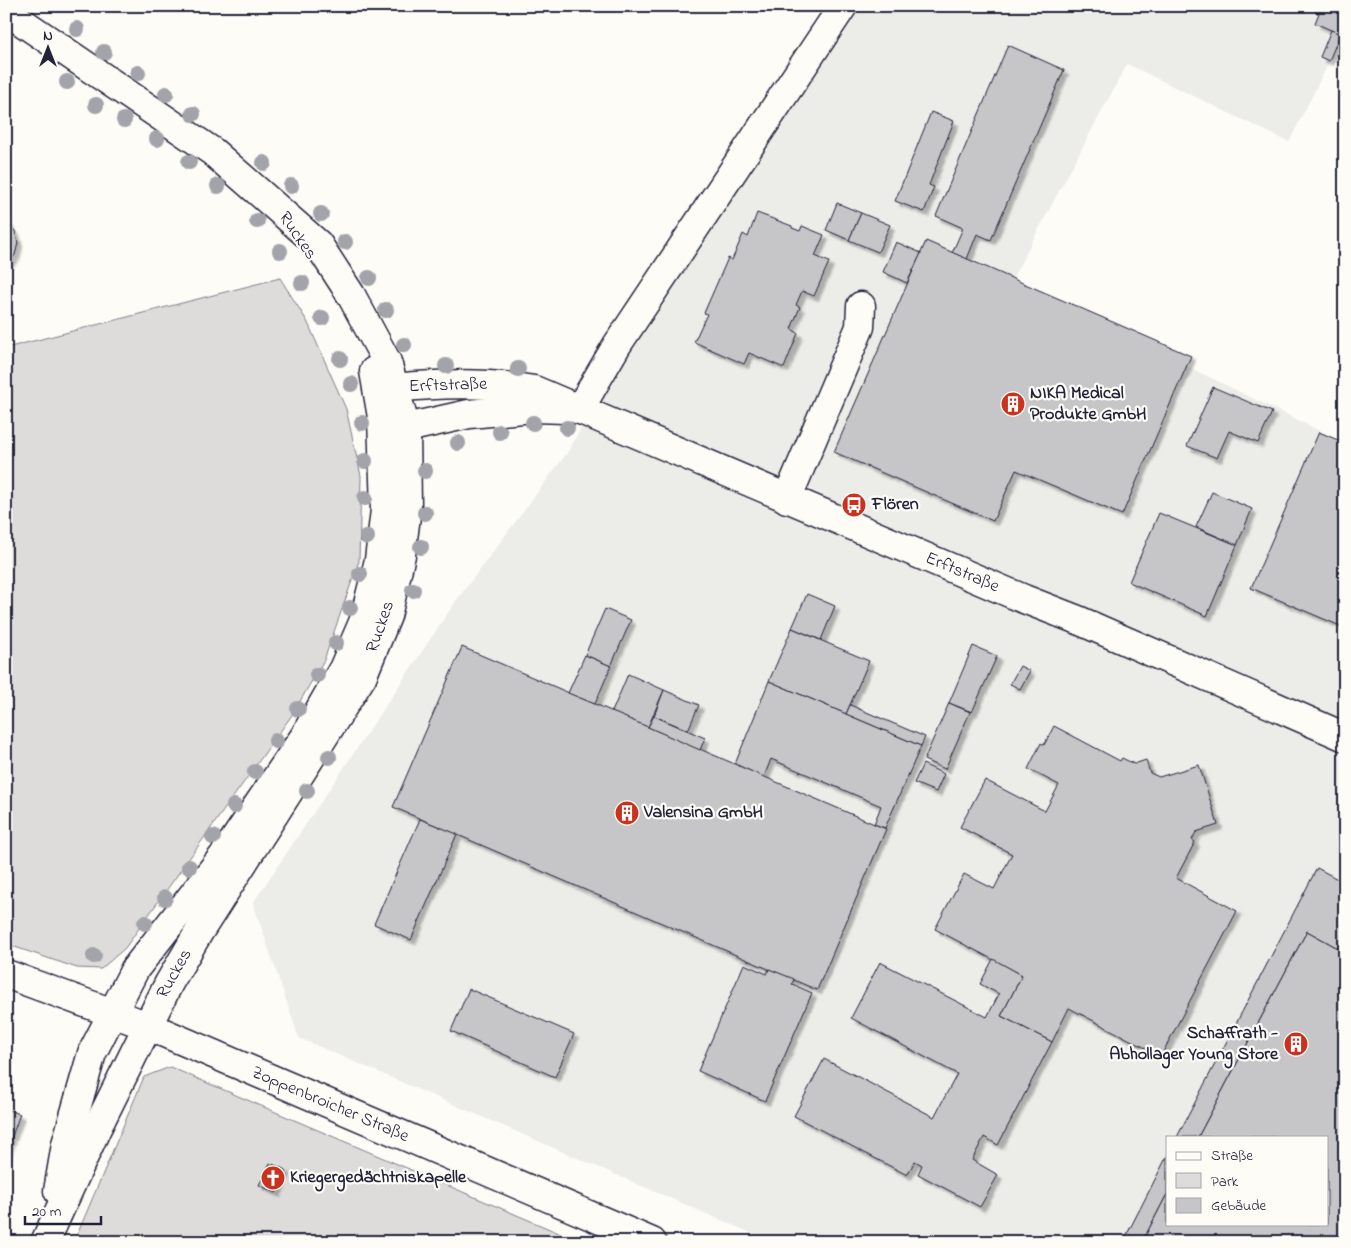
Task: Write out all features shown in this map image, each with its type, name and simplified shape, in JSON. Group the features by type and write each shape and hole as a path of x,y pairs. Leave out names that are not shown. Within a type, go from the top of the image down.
{"main road":[{"path":"579,410 617,345 843,6"},
{"name":"Ruckes","path":"6,12 213,152 278,206 318,244 351,296 387,362 395,388"},
{"name":"Ruckes","path":"48,1232 148,1026 199,932 362,677 387,616 401,555 408,508 394,422 349,317 278,206"},
{"path":"787,499 860,327 861,306"},
{"name":"Erftstraße","path":"579,410 534,408 394,422 395,388 453,383 499,384 534,390 787,499 1078,620 1345,737"},
{"name":"Ruckes","path":"48,1232 66,1144 92,1054 111,1012 134,969 224,855 304,737 343,669 364,620 379,560 386,510 394,422"},
{"name":"Zoppenbroicher Straße","path":"6,974 148,1026 652,1242"}],"shaded area":[{"path":"843,6 1345,6 1345,30 1289,142 1127,64 1011,281 1345,443 1345,1242 772,1242 299,1038 253,903 456,601 567,453 637,329"}],"green space":[{"path":"280,278 307,321 346,409 361,476 359,561 324,660 292,715 125,948 101,969 77,968 6,944 6,348"},
{"path":"170,1067 580,1242 74,1242 144,1077"}],"building":[{"path":"1317,6 1345,6 1345,24 1340,34 1315,23 1319,13 1315,12"},
{"path":"1331,30 1340,34 1329,61 1320,57"},
{"path":"1008,45 1064,70 991,240 977,234 967,259 952,253 963,228 936,216"},
{"path":"931,112 954,121 929,185 934,187 924,212 895,201"},
{"path":"837,203 861,213 849,240 826,230"},
{"path":"757,213 792,226 792,228 800,231 802,226 824,235 815,256 829,262 814,296 802,291 796,305 800,307 791,329 798,333 784,368 749,353 744,364 694,342 707,314 704,313 728,258 732,260 743,234 748,237"},
{"path":"861,213 890,225 878,252 849,240"},
{"path":"6,221 15,231 18,243 15,255 6,265"},
{"name":"NIKA Medical Produkte GmbH","path":"926,241 1191,356 1122,515 1016,470 993,521 834,452"},
{"path":"896,242 921,253 907,283 883,272"},
{"path":"1213,387 1272,412 1258,443 1229,431 1217,458 1187,446"},
{"path":"1319,432 1345,443 1345,628 1251,588"},
{"path":"1212,492 1252,509 1237,545 1196,527"},
{"path":"1159,513 1237,545 1207,616 1129,582"},
{"path":"807,594 835,606 821,640 792,628"},
{"path":"605,609 631,620 611,666 585,655"},
{"path":"792,628 869,661 846,714 769,681"},
{"path":"973,646 997,656 972,712 949,703"},
{"name":"Valensina GmbH","path":"462,647 886,829 817,990 393,807"},
{"path":"585,655 611,666 595,704 568,693"},
{"path":"1020,666 1030,671 1020,689 1010,684"},
{"path":"628,674 664,690 648,727 612,712"},
{"path":"769,681 921,746 885,828 874,824 881,806 771,759 764,777 735,764"},
{"path":"664,690 699,705 688,730 654,716"},
{"path":"949,703 970,712 945,769 924,760"},
{"path":"850,705 925,737 921,746 846,714"},
{"path":"654,716 705,738 700,750 648,727"},
{"path":"1054,726 1120,761 1122,758 1134,764 1146,760 1150,773 1159,777 1199,765 1218,825 1196,832 1192,840 1195,842 1176,878 1237,911 1161,1056 1069,1008 1052,1042 1001,1016 1022,975 935,929 964,874 994,889 1012,854 960,827 985,780 1045,811 1059,785 1028,769 1041,743 1044,745"},
{"path":"923,764 944,774 936,792 914,783"},
{"path":"420,819 457,834 411,940 374,924"},
{"path":"1317,868 1345,883 1345,952 1307,931 1199,1136 1178,1136"},
{"name":"Schaffrath - Abhollager Young Store","path":"1307,931 1345,952 1345,1236 1342,1242 1142,1242 1166,1196 1166,1226 1328,1226 1328,1136 1199,1136"},
{"path":"993,959 1022,975 1001,1016 1052,1042 998,1145 984,1137 972,1160 998,1175 980,1207 918,1174 922,1165 915,1161 907,1175 794,1116 824,1059 934,1117 957,1074 851,1018 880,962 987,1017 999,994 980,984"},
{"path":"744,964 767,974 769,969 794,979 792,984 812,993 765,1101 698,1071"},
{"path":"469,989 574,1034 555,1077 451,1031"},
{"path":"6,1109 20,1114 6,1153"},
{"path":"1166,1158 1166,1196 1142,1242 1123,1242"},
{"name":"Kriegergedächtniskapelle","path":"270,1163 286,1170 276,1193 259,1185"}],"place":[{"name":"NIKA Medical Produkte GmbH","path":"1013,404"},
{"name":"Flören","path":"854,505"},
{"name":"Valensina GmbH","path":"627,813"},
{"name":"Schaffrath - Abhollager Young Store","path":"1296,1044"},
{"name":"Kriegergedächtniskapelle","path":"273,1178"}]}
